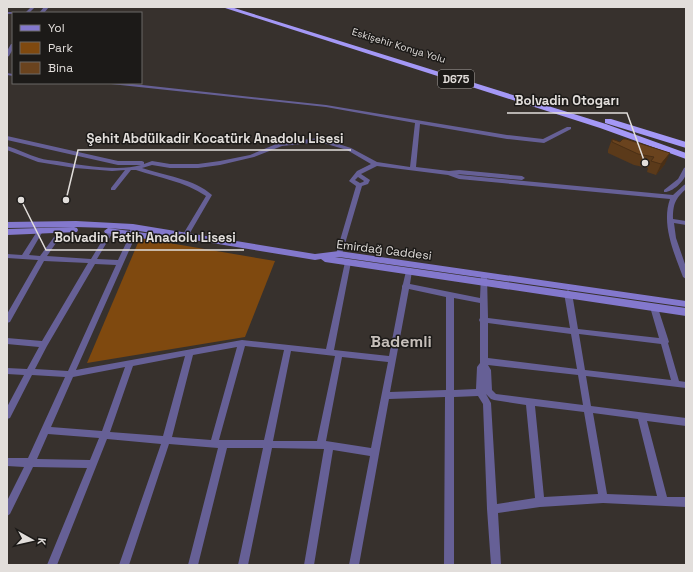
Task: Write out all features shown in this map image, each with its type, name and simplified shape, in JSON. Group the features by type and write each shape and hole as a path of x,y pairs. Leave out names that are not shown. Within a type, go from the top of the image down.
{"highway":[{"name":"D675","path":"225,7 603,126 686,156"},
{"name":"Eskişehir Konya Yolu","path":"243,7 686,145"}],"main road":[{"name":"Emirdağ Caddesi","path":"7,225 76,224 348,262 686,304"},
{"name":"Emirdağ Caddesi","path":"7,232 92,229 110,232 133,231 185,236 315,257 339,254 686,312"}],"street":[{"path":"120,84 326,106 506,137 544,141 569,128"},
{"path":"412,168 418,121"},
{"path":"7,138 118,163 152,163 170,166 198,166 220,163 252,156 281,144 320,140 349,149 376,164 412,168 459,177 674,197"},
{"path":"7,148 38,160 98,169 133,168 152,163"},
{"path":"339,254 359,185 352,180 366,167 376,164"},
{"path":"113,189 133,168"},
{"path":"133,168 174,179 202,190 209,195 185,236"},
{"path":"666,191 680,180 686,169"},
{"path":"449,174 459,172 666,191 674,197"},
{"path":"686,186 674,197 670,207 670,220 686,276"},
{"path":"670,220 686,223"},
{"path":"7,320 44,257 62,230"},
{"path":"24,257 40,231"},
{"path":"7,511 31,462 121,263 133,231"},
{"path":"8,413 44,344 110,232"},
{"path":"7,256 44,257 92,262 121,263"},
{"path":"328,353 348,262"},
{"path":"354,565 409,270"},
{"path":"483,278 485,363 487,370 488,391 494,397 686,422"},
{"path":"405,286 483,301"},
{"path":"568,293 603,498"},
{"path":"449,565 450,294"},
{"path":"654,307 676,384"},
{"path":"483,320 664,342"},
{"path":"7,341 44,344"},
{"path":"7,371 71,374 242,343 392,359"},
{"path":"193,565 218,444 242,343"},
{"path":"244,565 288,348"},
{"path":"124,565 166,441 190,352"},
{"path":"309,565 339,354"},
{"path":"485,363 581,372 686,386"},
{"path":"485,363 481,367 480,392 487,403 496,565"},
{"path":"52,565 105,434 130,364"},
{"path":"385,396 480,392"},
{"path":"530,401 540,502"},
{"path":"642,417 663,501"},
{"path":"45,430 105,434 166,441 218,444 325,445 375,452"},
{"path":"7,462 92,464"},
{"path":"492,508 540,502 603,498 686,502"}],"green space":[{"path":"140,238 275,261 245,337 87,363"}],"building":[{"path":"612,139 620,142 623,139 626,139 670,153 661,164 651,161 654,157 638,154 612,142"}],"place":[{"name":"Bolvadin Otogarı","path":"645,163"},
{"name":"Bolvadin Fatih Anadolu Lisesi","path":"21,200"},
{"name":"Şehit Abdülkadir Kocatürk Anadolu Lisesi","path":"66,200"}],"district":[{"name":"Bademli","path":"401,341"}]}
